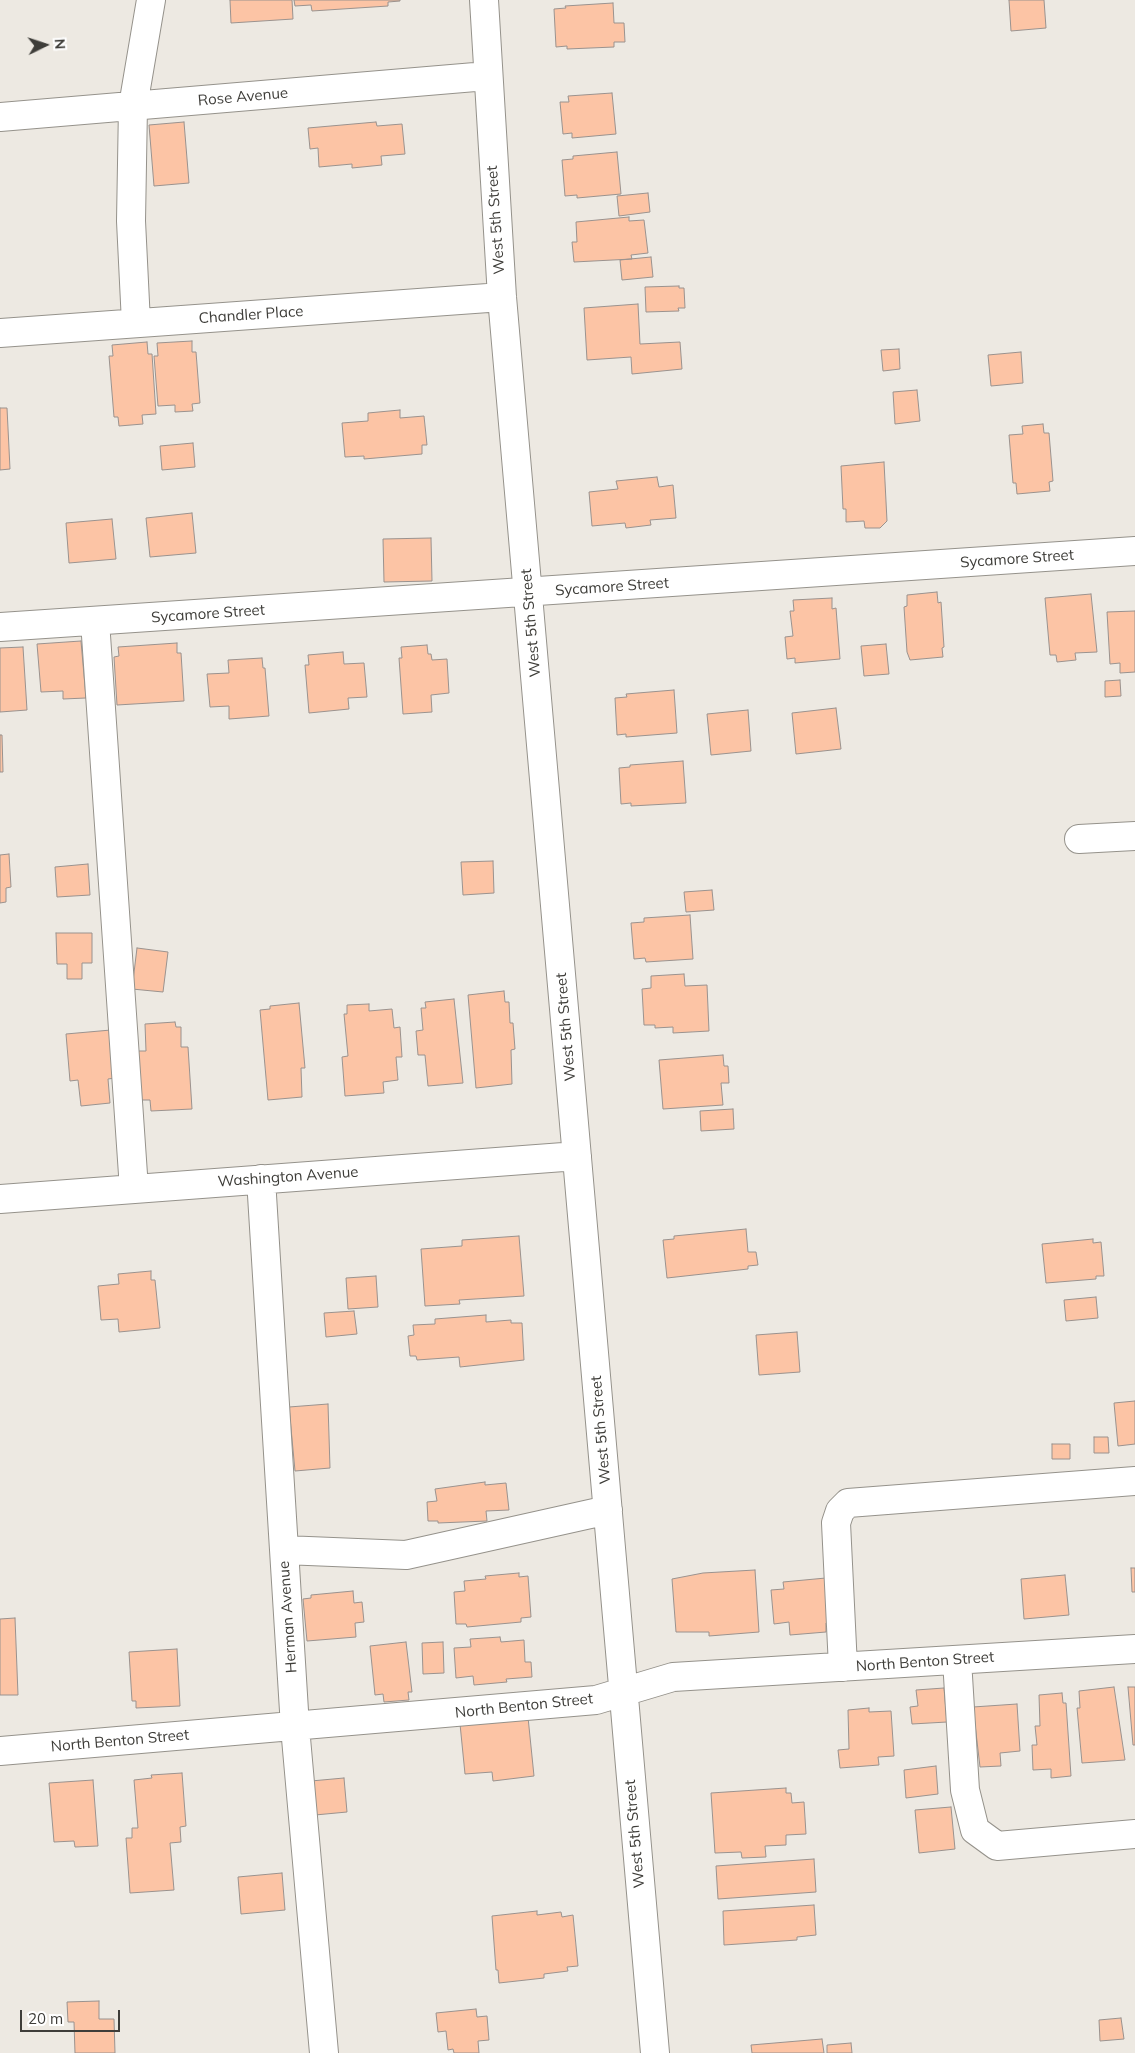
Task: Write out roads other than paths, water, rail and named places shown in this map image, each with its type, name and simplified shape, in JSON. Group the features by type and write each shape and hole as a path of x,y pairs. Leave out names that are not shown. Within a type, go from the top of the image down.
{"street":[{"path":"136,323 131,221 133,106 151,0"},
{"name":"West 5th Street","path":"484,0 487,76 502,297 654,2053"},
{"name":"Rose Avenue","path":"0,117 487,76"},
{"name":"Chandler Place","path":"0,333 502,297"},
{"name":"Sycamore Street","path":"0,628 1135,551"},
{"path":"95,621 134,1189"},
{"path":"1078,839 1135,836"},
{"name":"Washington Avenue","path":"0,1199 577,1156"},
{"name":"Herman Avenue","path":"260,1180 295,1727 324,2053"},
{"path":"843,1667 836,1523 840,1511 848,1503 1135,1481"},
{"path":"284,1550 406,1554 608,1510"},
{"name":"North Benton Street","path":"0,1751 596,1700 623,1690 673,1677 1135,1648"},
{"path":"957,1660 965,1790 975,1830 997,1846 1135,1834"}]}
